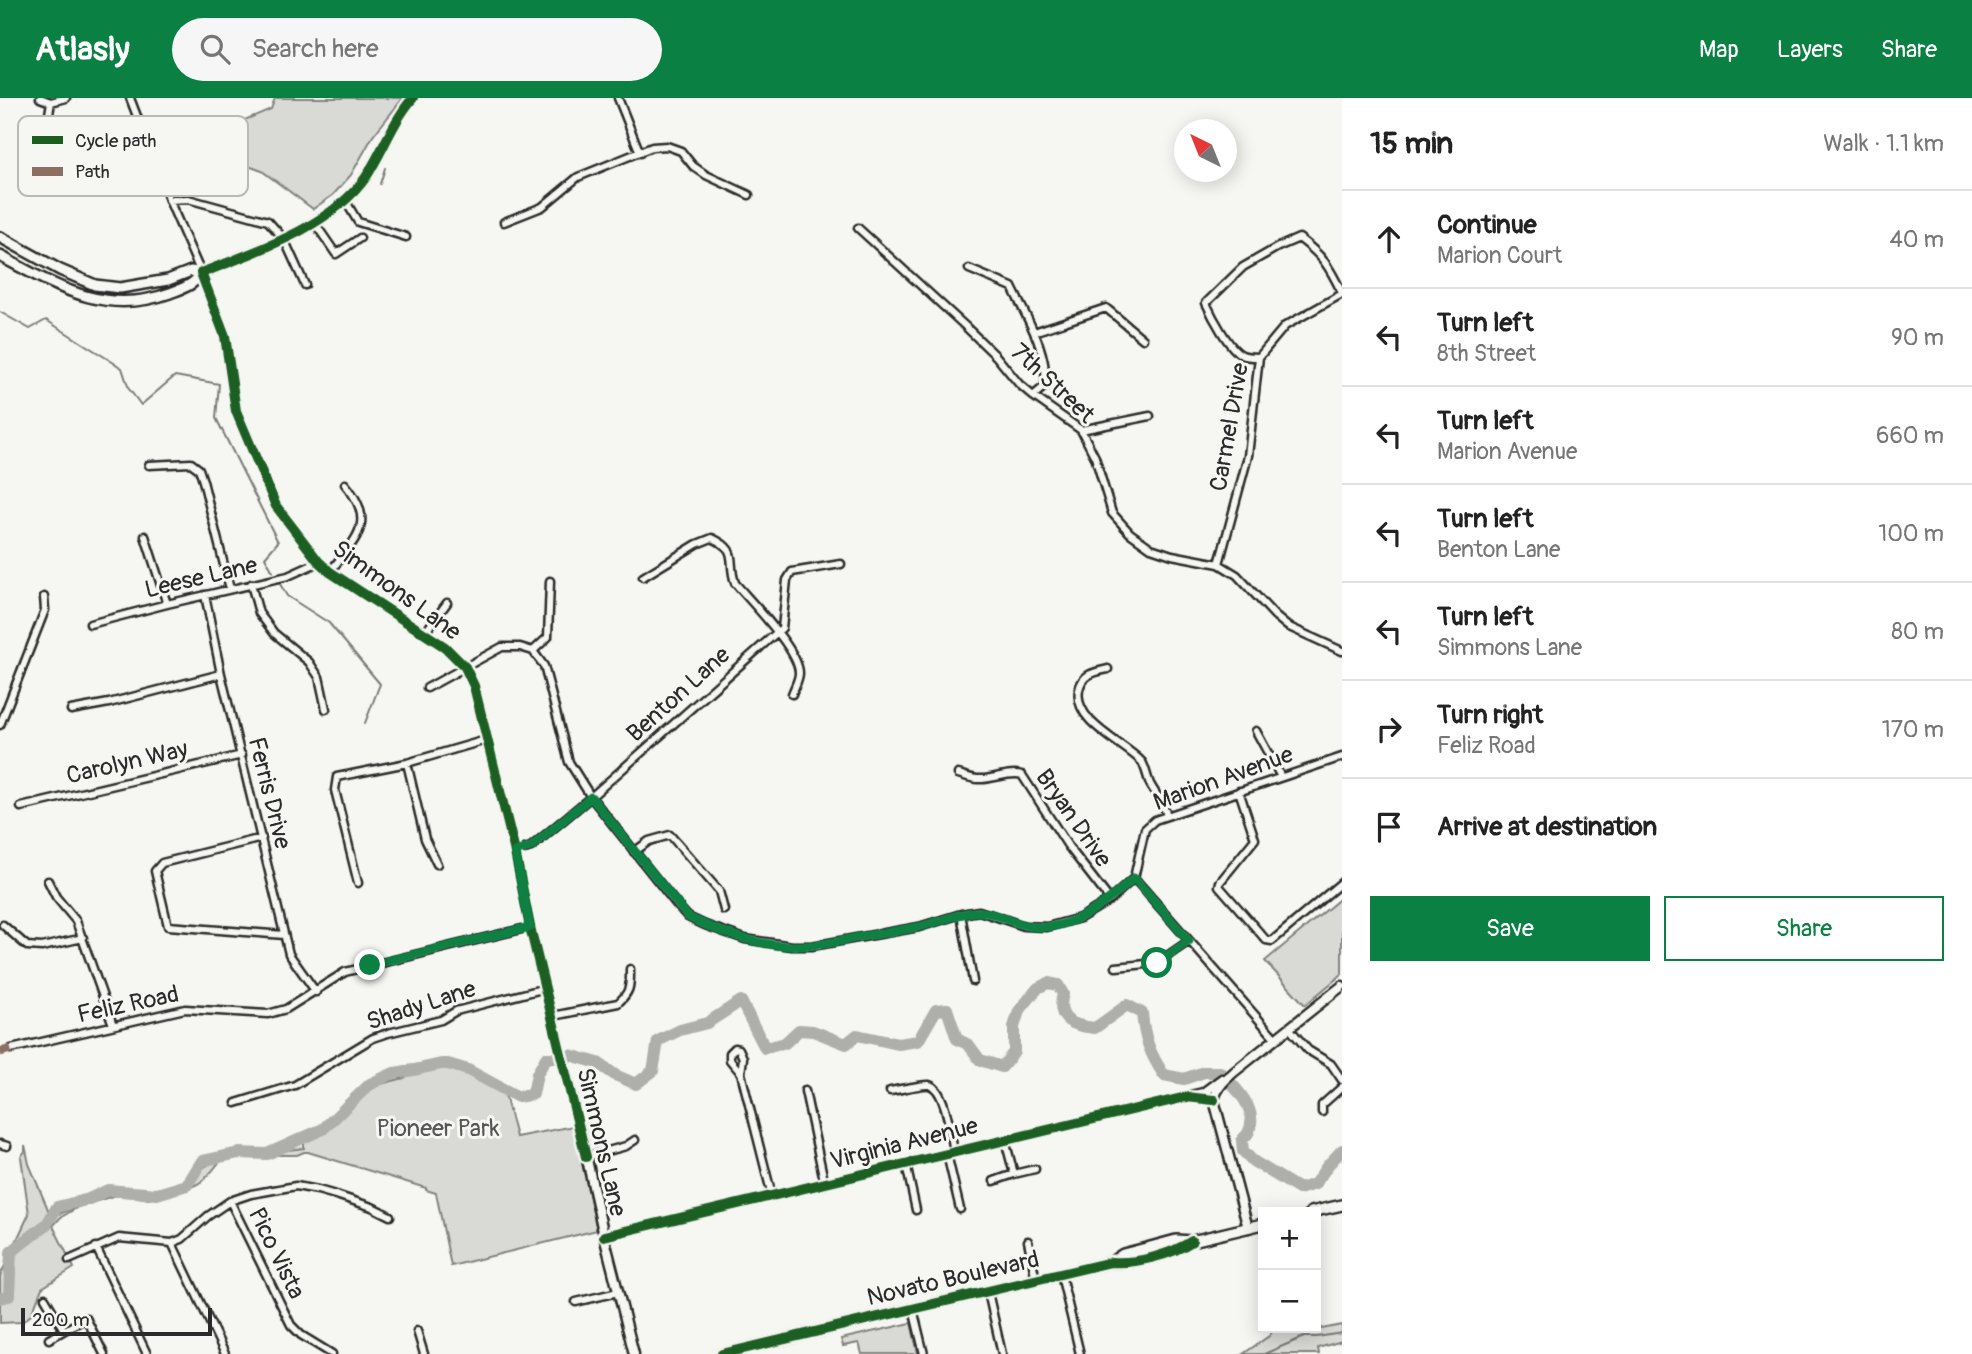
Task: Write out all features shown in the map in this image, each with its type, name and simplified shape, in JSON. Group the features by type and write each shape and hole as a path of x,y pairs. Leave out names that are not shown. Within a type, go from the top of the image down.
{"main road":[{"path":"0,237 60,270 95,285 120,288 160,282 191,271 201,273 284,239 345,200 365,178 413,98"},
{"path":"0,256 80,295 122,302 158,297 196,282 201,273"},
{"path":"1321,1210 1342,1205"},
{"name":"Novato Boulevard","path":"722,1354 1061,1275 1111,1262 1123,1254 1176,1240 1192,1241 1258,1225"}],"street":[{"path":"40,98 51,102 66,98"},
{"name":"Simmons Lane","path":"130,98 137,116"},
{"path":"618,98 640,153"},
{"path":"49,116 51,102"},
{"path":"504,222 542,207 578,177 652,146 667,146 681,151 693,166 706,175 749,195"},
{"name":"Simmons Lane","path":"167,196 225,336 236,411 276,506 319,562 445,648 465,667 474,686 634,1354"},
{"path":"169,200 188,200 268,220 284,239 305,285"},
{"path":"345,200 358,222 406,237"},
{"path":"314,222 336,254 360,238"},
{"name":"7th Street","path":"858,228 965,326 1033,396 1081,430 1094,457 1112,513 1121,525 1151,548 1219,564 1237,575 1287,626 1342,651"},
{"path":"1259,357 1242,355 1232,346 1206,303 1243,267 1299,238 1316,251 1330,267 1342,293"},
{"path":"969,269 1012,287 1034,332 1044,362 1045,386 1033,396"},
{"name":"Carmel Drive","path":"1219,564 1248,456 1259,357 1284,326 1342,293"},
{"path":"1034,332 1106,308 1143,339"},
{"path":"1081,430 1150,416"},
{"path":"149,466 191,463 199,470 230,589"},
{"path":"330,572 361,530 362,516 354,495 345,484"},
{"path":"145,536 167,604"},
{"path":"643,577 697,544 712,538 725,544 732,556 731,571 735,583 796,659 799,674 792,694"},
{"name":"Leese Lane","path":"90,624 288,576 319,562"},
{"path":"776,633 782,628 787,580 792,572 841,564"},
{"path":"533,651 548,637 550,581"},
{"path":"251,584 259,614 274,632 309,662 319,677 326,709"},
{"name":"Ferris Drive","path":"205,595 221,674 289,954 316,992"},
{"path":"0,724 45,610 44,597"},
{"path":"424,634 447,603"},
{"name":"Benton Lane","path":"515,852 531,847 591,797 776,633"},
{"path":"427,688 502,647 520,646 533,651 544,666 569,762 591,797 688,917 705,925 745,939 781,946 812,946 919,927 979,911 1024,926 1047,927 1080,918 1110,900 1134,878 1276,1039"},
{"path":"1108,669 1090,673 1084,678 1078,694 1082,712 1142,762 1149,782 1164,805 1167,815"},
{"path":"71,710 221,674"},
{"path":"1256,731 1281,777"},
{"path":"358,883 335,790 337,777 407,763 486,740"},
{"name":"Carolyn Way","path":"21,807 242,755"},
{"name":"Marion Avenue","path":"1134,878 1145,829 1155,820 1342,757"},
{"path":"407,763 425,839 437,864"},
{"name":"Bryan Drive","path":"958,774 978,780 1016,773 1022,775 1068,846 1110,900"},
{"path":"1239,791 1255,839 1219,886 1266,940 1272,941 1342,882"},
{"path":"634,852 649,841 670,835 719,891 724,911"},
{"path":"262,838 162,863 155,871 165,915 168,926 284,934"},
{"path":"48,881 56,897 76,921 114,1025"},
{"path":"961,914 973,981"},
{"path":"3,925 27,946 42,947 83,938"},
{"name":"Feliz Road","path":"11,1049 185,1009 268,1014 286,1009 345,972 530,927"},
{"path":"1116,967 1157,963 1189,941"},
{"path":"553,1016 618,1003 630,987 630,969"},
{"path":"1186,1097 1203,1093 1223,1080 1342,986"},
{"name":"Shady Lane","path":"236,1102 295,1085 373,1038 441,1020 456,1011 545,988"},
{"path":"1290,1029 1308,1050 1331,1064 1342,1080"},
{"path":"741,1073 772,1196"},
{"path":"1223,1080 1214,1100 1248,1228"},
{"path":"890,1091 929,1085 938,1090 943,1098 960,1209"},
{"path":"1322,1112 1322,1105 1342,1087"},
{"path":"805,1091 825,1185"},
{"name":"Virginia Avenue","path":"604,1236 1186,1097 1214,1100"},
{"path":"586,1157 626,1146 635,1140"},
{"path":"1005,1140 1014,1174"},
{"path":"906,1164 916,1210"},
{"path":"993,1181 1035,1169"},
{"path":"230,1201 251,1194 296,1186 340,1196 390,1216"},
{"name":"Pico Vista","path":"172,1243 190,1233 230,1201 291,1325 301,1335 332,1354"},
{"path":"69,1260 119,1238 172,1243 225,1354"},
{"path":"1028,1241 1036,1280"},
{"path":"96,1247 147,1354"},
{"path":"1061,1275 1080,1354"},
{"path":"576,1302 618,1292"},
{"path":"988,1292 1002,1354"},
{"path":"45,1298 64,1330"},
{"path":"913,1308 924,1354"},
{"path":"49,1339 86,1318 104,1354"},
{"path":"417,1331 424,1354"}],"green space":[{"path":"275,98 403,98 373,136 351,175 333,195 313,209 262,171 248,166 248,119 271,109"},
{"path":"1342,897 1342,974 1305,1005 1265,961"},
{"name":"Pioneer Park","path":"448,1064 471,1076 489,1076 503,1087 516,1137 574,1126 597,1230 451,1266 436,1193 308,1152 221,1160 203,1180 189,1187 189,1176 220,1158 304,1148 304,1139 360,1096 381,1084 404,1078 424,1065"},
{"path":"25,1145 29,1164 49,1212 54,1216 76,1207 111,1197 78,1207 60,1218 53,1226 74,1268 42,1288 31,1315 22,1322 0,1323 0,1276 29,1214 21,1157"},
{"path":"144,1189 145,1193 178,1193 148,1199 127,1194 114,1196"},
{"path":"911,1323 918,1354 862,1354 859,1343 843,1346 841,1339"},
{"path":"1342,1325 1342,1341 1318,1348 1319,1354 1243,1354 1271,1333 1321,1333 1321,1327"}],"waterway":[{"path":"380,184 385,168"},
{"path":"0,312 30,329 46,320 122,368 129,389 141,405 175,376 219,384 216,418 278,542 265,557 273,572"},
{"path":"280,584 287,596 329,623 380,684 365,723"},
{"path":"570,1055 598,1063 615,1075 636,1084 653,1071 658,1041 680,1030 707,1023 741,1001 765,1048 785,1043 799,1030 813,1031 846,1044 857,1035 898,1044 918,1041 936,1010 947,1009 957,1039 969,1045 980,1060 1002,1067 1014,1052 1014,1027 1019,1011 1038,988 1048,983 1058,985 1063,994 1061,1003 1064,1016 1080,1026 1095,1028 1127,1005 1142,1013 1148,1046 1164,1075 1184,1079 1204,1072 1220,1072 1244,1098 1251,1114 1248,1134 1242,1140 1243,1151 1253,1161 1299,1189 1315,1184 1342,1150"},
{"path":"0,1298 9,1296 11,1252 47,1224 57,1207 89,1199 108,1190 157,1194 187,1185 202,1161 239,1153 267,1154 323,1129 370,1084 394,1073 448,1064 468,1070 518,1097 533,1094 537,1074 546,1058 556,1058"},
{"path":"1264,1354 1304,1337 1342,1333"}],"marked path":[{"path":"0,1052 11,1049"}],"cycle path":[{"path":"413,98 366,177 351,195 333,210 313,224 268,247 201,273 225,336 236,411 276,506 319,562 330,572 445,647 465,667 474,686 586,1157"},
{"path":"604,1236 1186,1097 1214,1100"},
{"path":"722,1354 1111,1262 1153,1258 1192,1241"}],"route":[{"path":"370,965 530,927 515,852 531,847 591,797 688,917 745,939 781,946 812,946 919,927 979,911 1024,926 1047,927 1080,918 1110,900 1134,878 1189,941 1157,963"}]}
